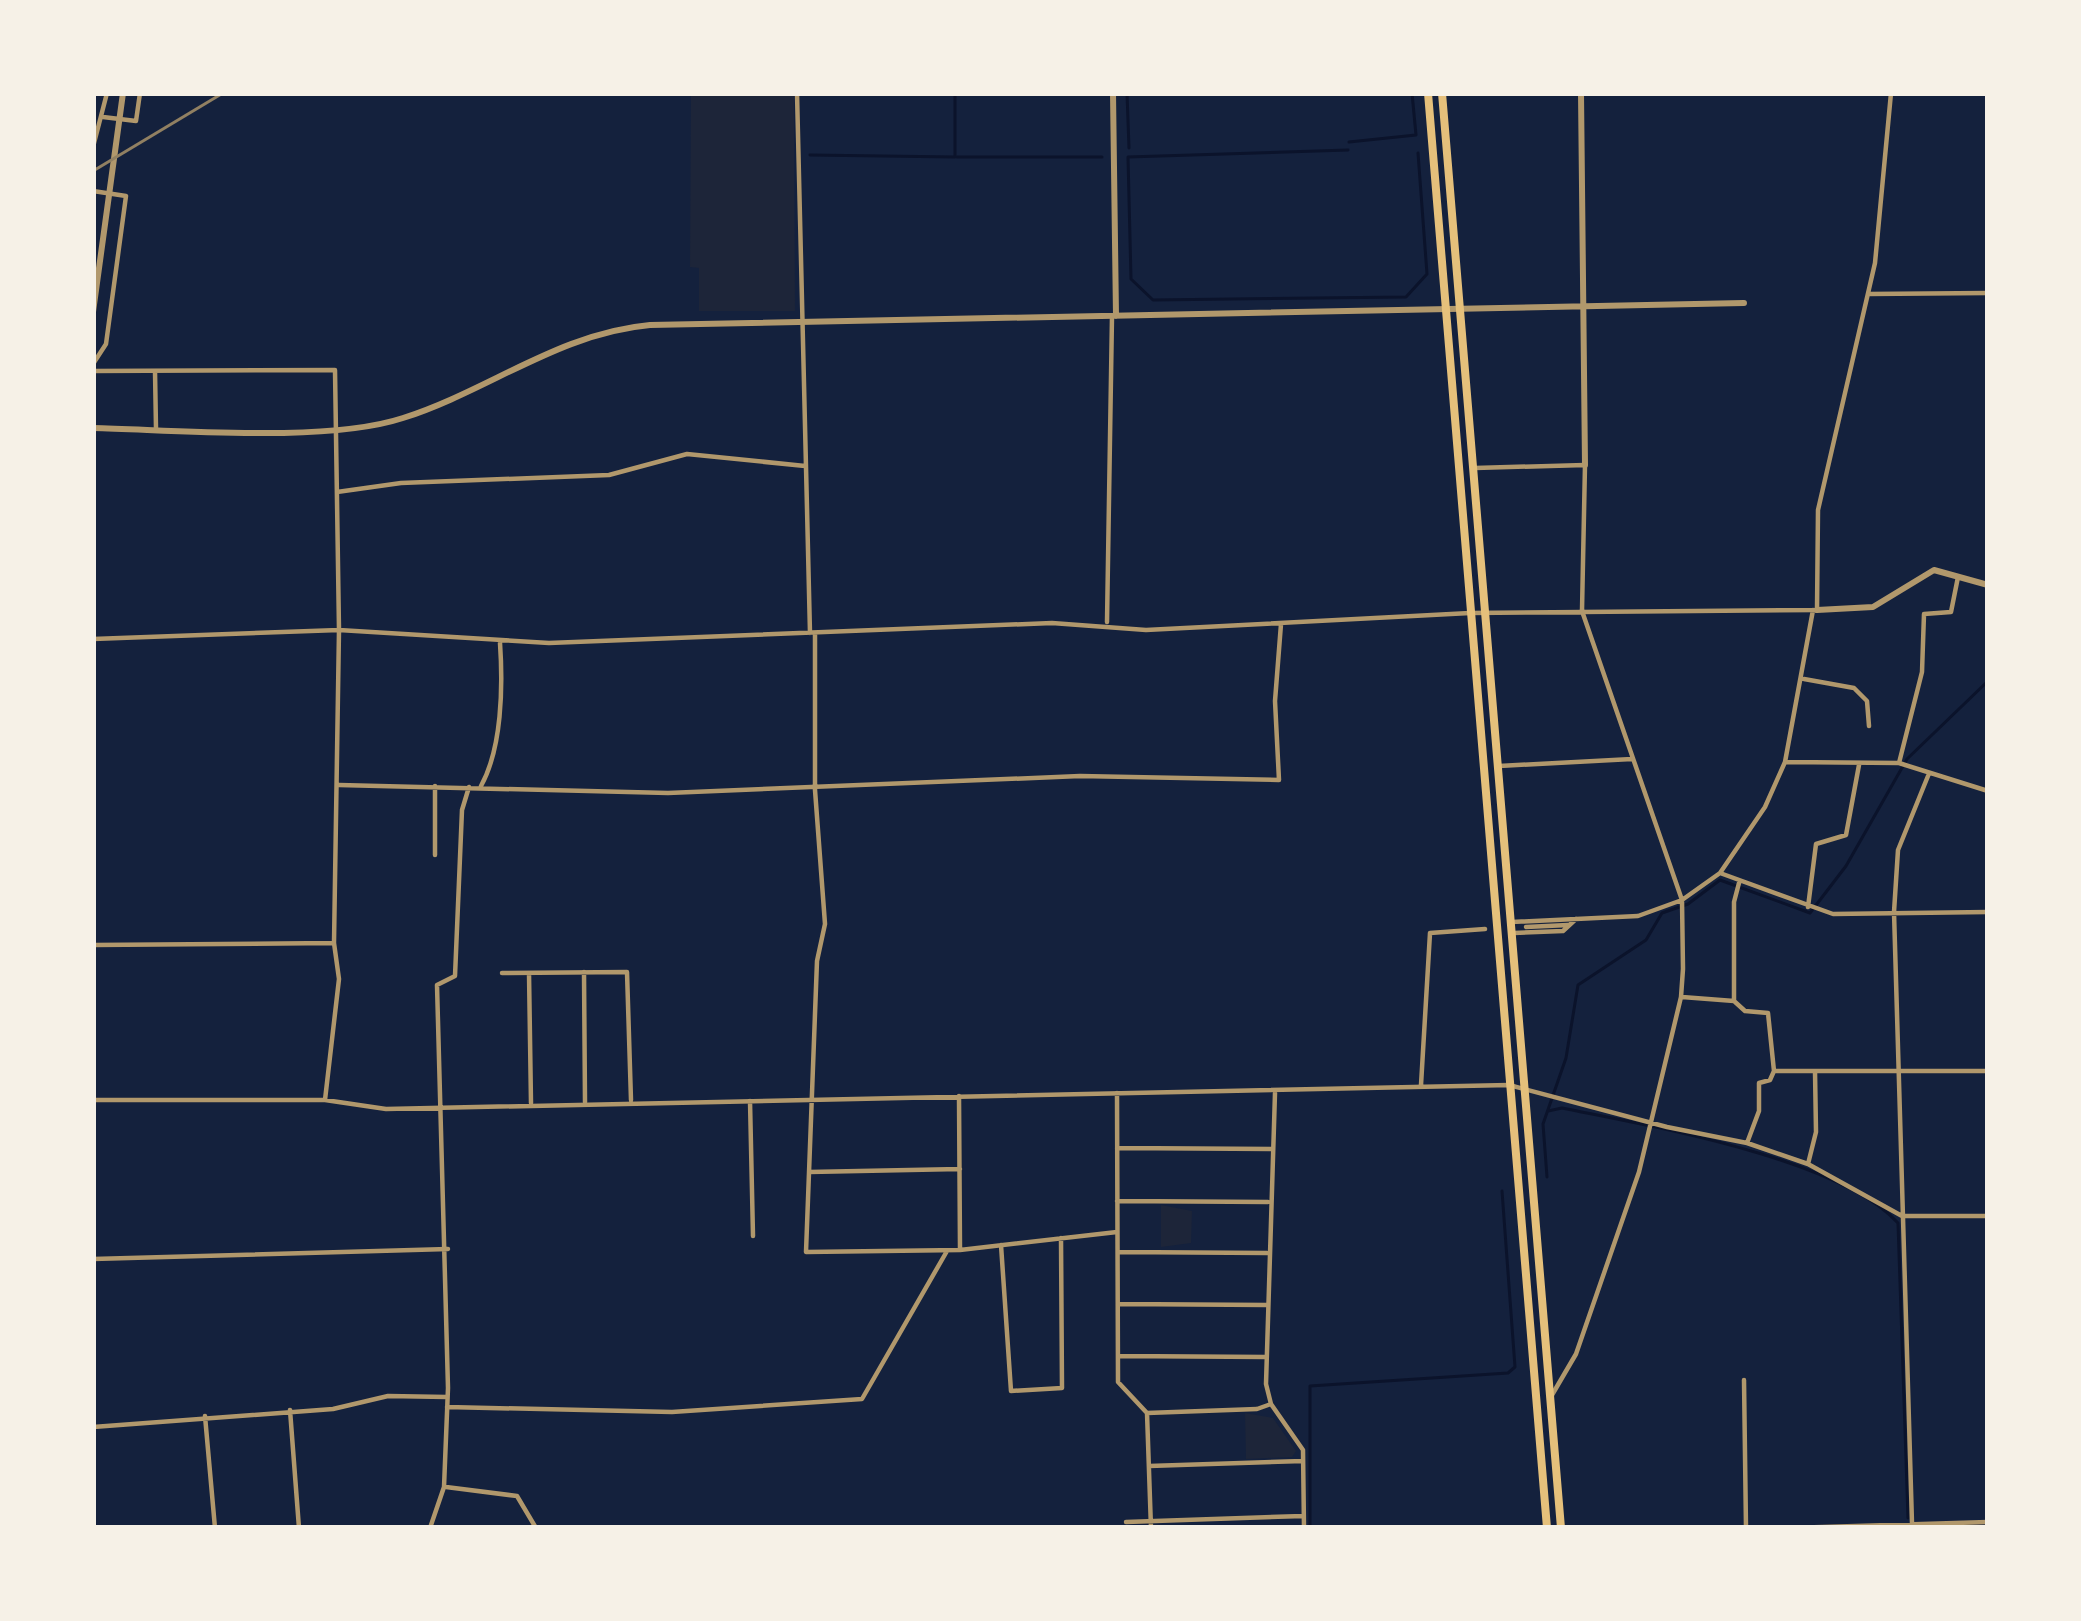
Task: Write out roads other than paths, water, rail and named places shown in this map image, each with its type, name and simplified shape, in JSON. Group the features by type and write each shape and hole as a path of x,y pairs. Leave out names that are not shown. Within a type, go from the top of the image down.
{"highway":[{"path":"1428,93 1547,1528"},
{"path":"1442,93 1561,1528"}],"street":[{"path":"93,146 107,93"},
{"path":"93,312 123,93"},
{"path":"104,116 136,122 140,93"},
{"path":"797,93 815,790 825,937 817,961 806,1252 947,1251 1118,1232"},
{"path":"1107,624 1105,474 1114,316 1113,93"},
{"path":"1551,1397 1585,1329 1640,1172 1648,1120 1682,997 1682,900 1582,611 1587,308 1581,93"},
{"path":"1526,927 1638,916 1682,900 1720,873 1765,807 1785,762 1815,610 1818,510 1868,294 1891,93"},
{"path":"94,194 122,195 106,344 93,367 335,370 339,785 334,943 339,979 325,1100"},
{"path":"1868,294 1988,293"},
{"path":"93,428 336,429 402,419 604,331 650,325 1744,302"},
{"path":"155,371 156,429"},
{"path":"337,493 401,482 609,475 687,454 805,466"},
{"path":"1475,468 1585,465"},
{"path":"93,639 339,630 500,643 1107,624 1164,630 1469,613 1873,607 1934,570 1988,585"},
{"path":"1899,763 1922,672 1924,614 1952,612 1958,578"},
{"path":"339,785 668,793 1080,776 1279,780 1275,701 1282,621"},
{"path":"481,786 494,765 494,729 503,691 500,643"},
{"path":"1804,679 1854,688 1867,701 1869,726"},
{"path":"1499,766 1632,759"},
{"path":"1785,762 1899,763 1928,776 1988,791"},
{"path":"1808,907 1816,844 1846,835 1859,765"},
{"path":"1910,1525 1894,912 1897,856 1928,776"},
{"path":"435,786 435,855"},
{"path":"430,1528 444,1487 447,1407 448,1249 437,1104 437,986 455,976 462,802 470,786"},
{"path":"1720,873 1833,914 1988,912"},
{"path":"1734,1000 1738,996 1734,902 1739,883"},
{"path":"1512,922 1573,922"},
{"path":"1513,933 1563,931 1573,922"},
{"path":"1421,1085 1430,933 1485,929"},
{"path":"93,945 334,943"},
{"path":"584,972 585,1102"},
{"path":"502,973 627,972 631,1102"},
{"path":"529,973 531,1103"},
{"path":"1682,997 1734,1000 1745,1011 1768,1013 1774,1071 1770,1080 1759,1083 1759,1111 1748,1142"},
{"path":"1774,1071 1988,1071"},
{"path":"1808,1164 1816,1132 1815,1071"},
{"path":"93,1100 325,1100 376,1108 1275,1094 1509,1085 1748,1142 1808,1164 1902,1216 1988,1216"},
{"path":"1117,1093 1118,1382 1147,1412 1151,1524"},
{"path":"1275,1094 1266,1358 1271,1404 1303,1450 1304,1528"},
{"path":"959,1096 960,1250"},
{"path":"750,1101 753,1236"},
{"path":"1117,1148 1272,1149"},
{"path":"809,1172 960,1168"},
{"path":"1118,1201 1268,1202"},
{"path":"1001,1245 1011,1391 1062,1388 1061,1238"},
{"path":"93,1259 448,1249"},
{"path":"447,1407 672,1412 862,1400 947,1251"},
{"path":"1118,1252 1267,1253"},
{"path":"1118,1304 1267,1305"},
{"path":"1118,1356 1266,1358"},
{"path":"1744,1380 1746,1528"},
{"path":"93,1426 340,1408 388,1396 447,1397"},
{"path":"1147,1412 1257,1409 1271,1404"},
{"path":"290,1410 299,1528"},
{"path":"206,1417 215,1528"},
{"path":"1149,1466 1303,1461"},
{"path":"444,1487 517,1496 536,1528"},
{"path":"1126,1522 1304,1516"},
{"path":"1789,1528 1988,1522"}],"waterway":[{"path":"810,155 955,157 955,93"},
{"path":"1127,93 1129,148"},
{"path":"1349,142 1416,135 1412,93"},
{"path":"1348,150 1128,157 1131,279 1153,300 1406,297 1427,274 1418,153"},
{"path":"957,157 1102,157"},
{"path":"1547,1177 1543,1124 1566,1058 1578,985 1646,940 1662,913 1688,904 1720,880 1810,913 1846,866 1907,759 1988,681"},
{"path":"1548,1111 1562,1108 1643,1124 1789,1163 1870,1200 1898,1223 1908,1518"},
{"path":"1310,1528 1310,1386 1508,1373 1515,1367 1502,1191"}],"railway":[{"path":"93,171 223,93"}]}
